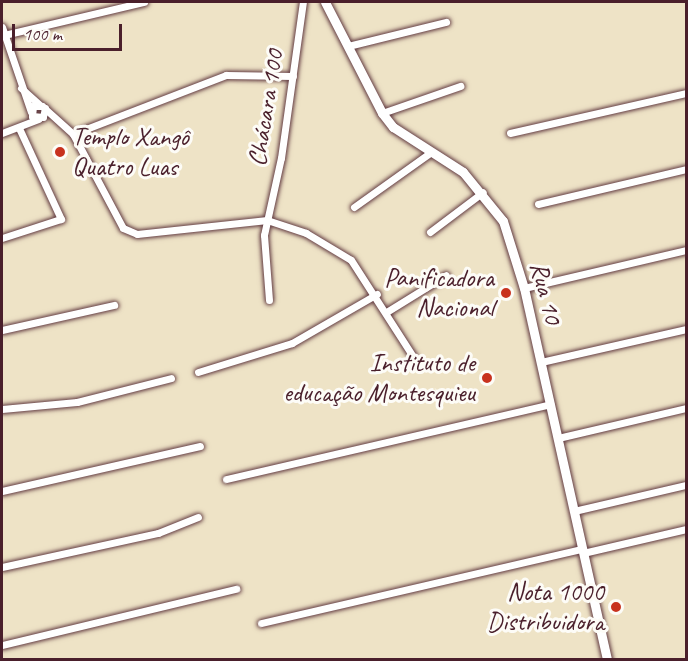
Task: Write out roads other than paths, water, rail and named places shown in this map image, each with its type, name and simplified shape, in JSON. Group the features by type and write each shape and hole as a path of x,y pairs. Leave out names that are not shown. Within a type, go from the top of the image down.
{"street":[{"path":"35,117 21,87 3,31 144,2"},
{"name":"Chácara 100","path":"269,300 267,220 293,76 303,2"},
{"name":"Rua 10","path":"325,2 382,113 483,192 503,221 524,288 607,660"},
{"path":"348,46 446,22"},
{"path":"73,134 226,75 293,76"},
{"path":"382,113 460,86"},
{"path":"21,87 73,134 116,219 129,232 267,220 341,252 377,294 414,358"},
{"path":"510,133 687,93"},
{"path":"2,134 21,127 35,117 42,106"},
{"path":"35,117 42,106"},
{"path":"35,117 57,121"},
{"path":"2,238 61,219 21,127"},
{"path":"354,207 431,152"},
{"path":"538,204 687,169"},
{"path":"430,232 483,192"},
{"path":"524,288 687,250"},
{"path":"388,311 447,275"},
{"path":"198,372 292,343 377,294"},
{"path":"2,330 114,305"},
{"path":"541,362 687,329"},
{"path":"2,410 77,402 171,378"},
{"path":"226,480 550,404"},
{"path":"558,438 687,408"},
{"path":"2,491 201,446"},
{"path":"574,511 687,485"},
{"path":"2,567 158,533 198,517"},
{"path":"261,623 687,529"},
{"path":"2,645 236,589"}],"place":[{"name":"Templo Xangô Quatro Luas","path":"60,152"},
{"name":"Panificadora Nacional","path":"506,293"},
{"name":"Instituto de educação Montesquieu","path":"487,378"},
{"name":"Nota 1000 Distribuidora","path":"616,607"}]}
